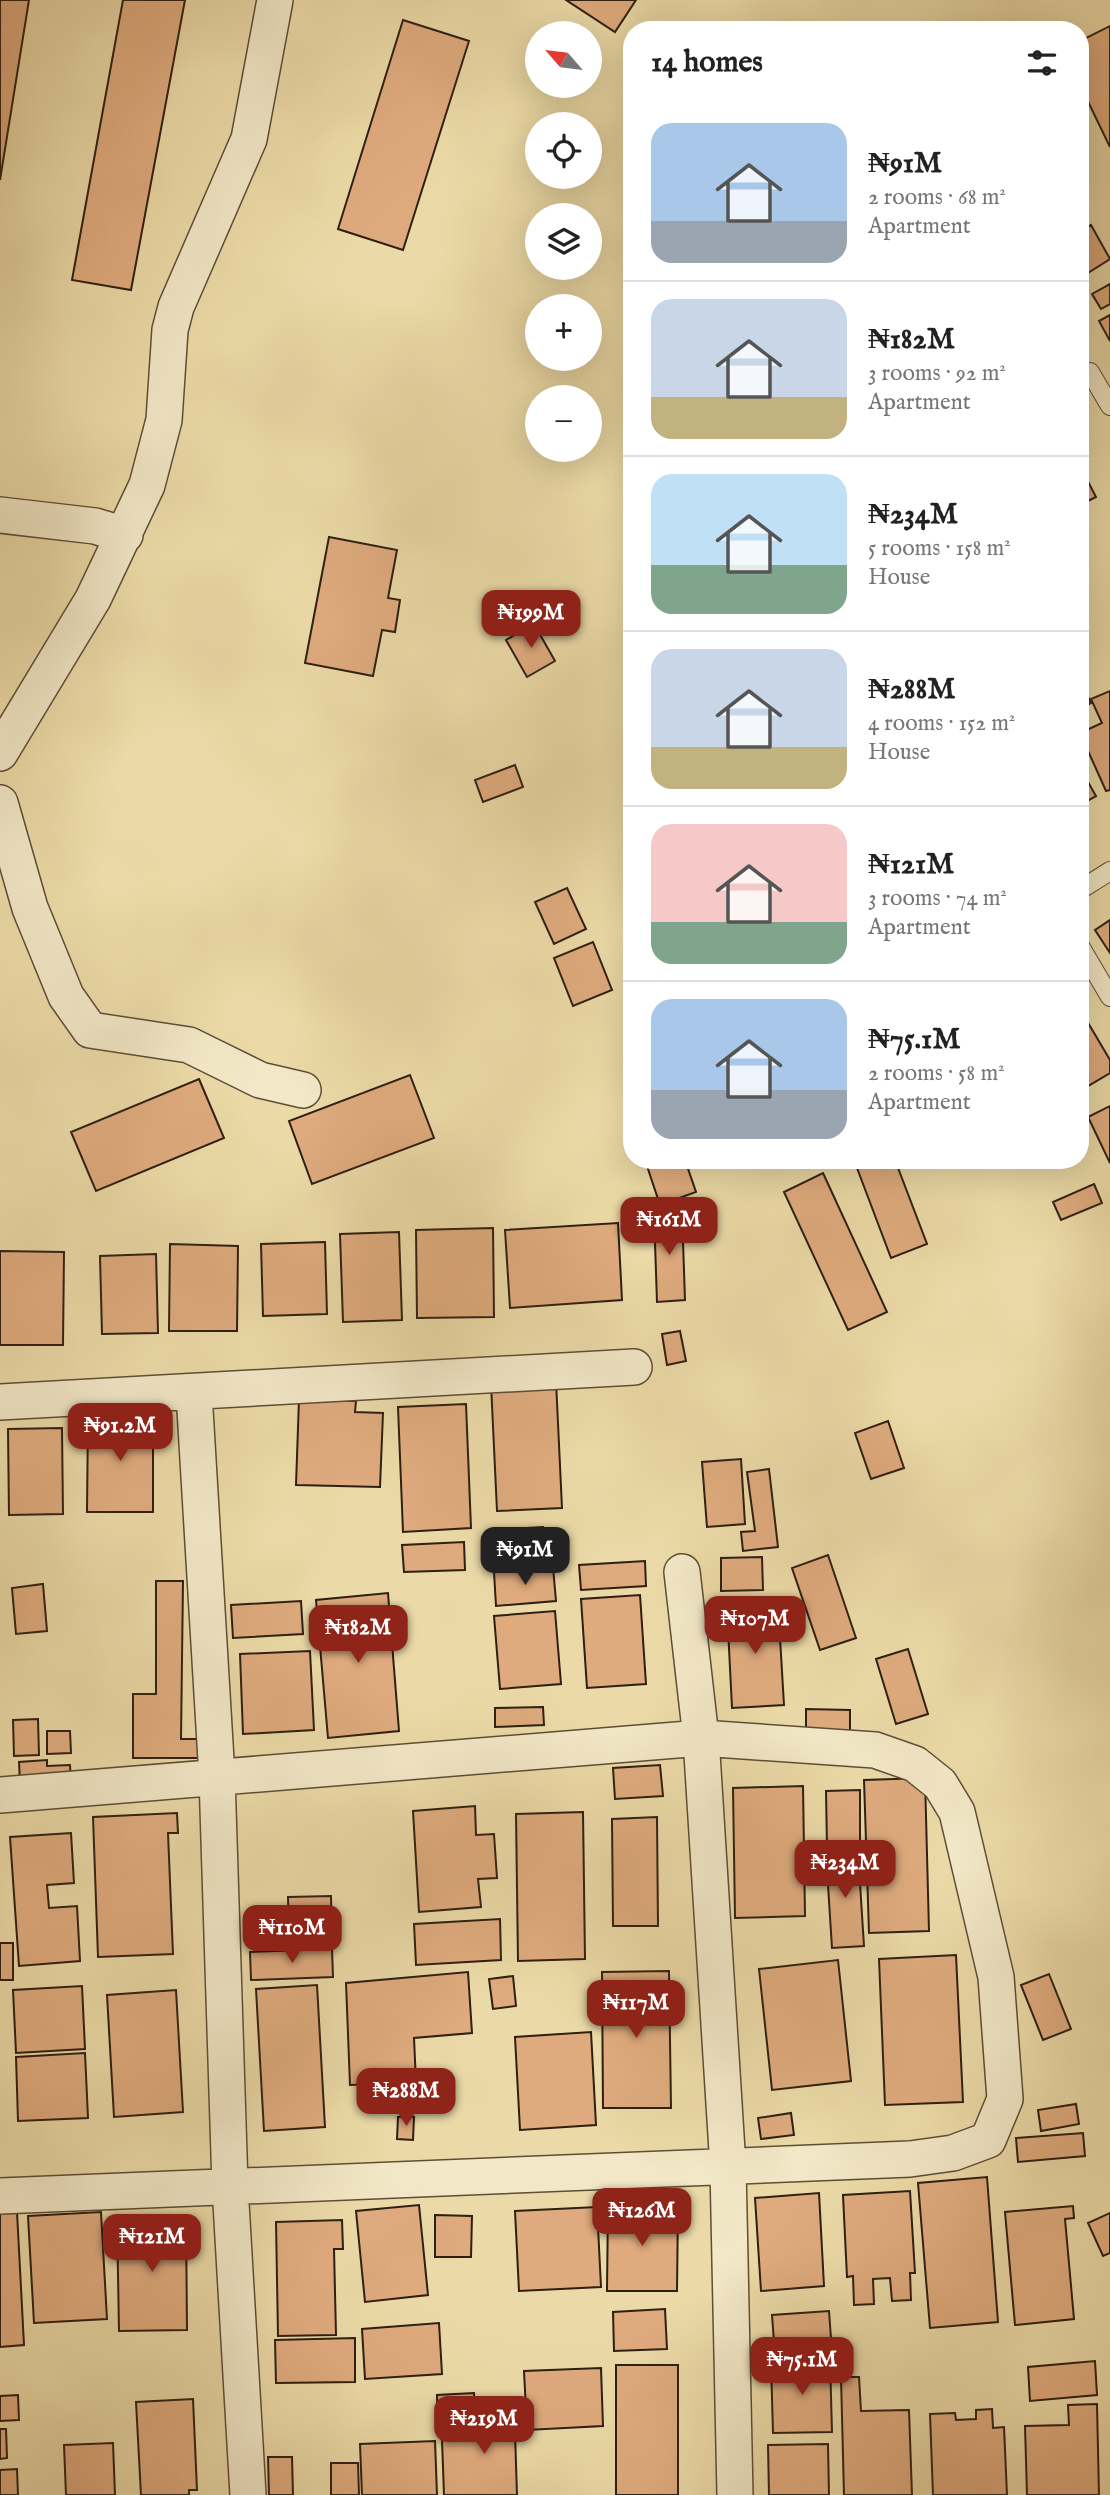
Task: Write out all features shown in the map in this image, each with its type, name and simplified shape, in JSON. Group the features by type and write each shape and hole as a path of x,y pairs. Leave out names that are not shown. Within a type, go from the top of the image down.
{"street":[{"path":"0,752 93,600 125,535 159,448 176,307 249,139 275,0"},
{"path":"0,515 95,526 125,535"},
{"path":"0,803 30,908 66,996 90,1030 189,1045 260,1080 303,1090"},
{"path":"0,1402 634,1367"},
{"path":"194,1393 217,1777 230,2186 248,2495"},
{"path":"682,1572 701,1738 728,2167 735,2495"},
{"path":"0,1795 701,1738 875,1751 915,1764 940,1784 957,1812 996,1977 1005,2099 988,2140 953,2153 910,2159 0,2196"}],"lane":[{"path":"1090,372 1110,406"},
{"path":"1089,884 1110,871"},
{"path":"1089,961 1110,997"}],"building":[{"path":"0,0 29,0 0,180"},
{"path":"123,0 185,0 131,290 72,280"},
{"path":"566,0 636,0 615,32 602,21"},
{"path":"403,20 469,41 403,250 338,229"},
{"path":"1110,26 1110,147 1089,104 1089,36"},
{"path":"1091,225 1110,259 1089,272"},
{"path":"1110,284 1110,304 1101,309 1092,294"},
{"path":"1110,315 1110,341 1099,321"},
{"path":"1089,483 1096,497 1089,500"},
{"path":"329,537 397,550 388,598 400,600 395,632 382,630 373,676 305,663"},
{"path":"534,624 555,661 527,677 506,640"},
{"path":"1110,691 1110,790 1106,791 1089,753 1089,729 1102,723 1091,699"},
{"path":"515,765 523,787 483,802 475,780"},
{"path":"1089,784 1096,796 1089,800"},
{"path":"567,888 586,929 554,944 535,902"},
{"path":"1110,920 1110,953 1095,930"},
{"path":"593,942 612,990 573,1006 554,958"},
{"path":"1089,1024 1110,1060 1110,1073 1089,1085"},
{"path":"410,1075 434,1138 312,1184 289,1121"},
{"path":"199,1079 224,1138 96,1191 71,1132"},
{"path":"1110,1106 1110,1163 1089,1119 1089,1116"},
{"path":"648,1169 688,1169 696,1192 660,1205"},
{"path":"857,1169 898,1169 927,1244 891,1258"},
{"path":"823,1173 887,1312 848,1330 784,1192"},
{"path":"1094,1184 1102,1203 1061,1220 1053,1202"},
{"path":"682,1212 685,1300 657,1302 654,1213"},
{"path":"618,1223 622,1300 510,1308 505,1230"},
{"path":"493,1228 494,1317 417,1318 416,1230"},
{"path":"399,1232 402,1320 343,1322 340,1234"},
{"path":"325,1242 327,1314 263,1316 261,1244"},
{"path":"170,1244 238,1246 237,1331 169,1331"},
{"path":"0,1251 64,1252 63,1345 0,1345"},
{"path":"156,1254 158,1333 102,1334 100,1256"},
{"path":"680,1331 686,1361 667,1365 662,1334"},
{"path":"556,1381 562,1508 497,1511 491,1384"},
{"path":"299,1399 356,1401 355,1412 383,1413 380,1487 296,1485"},
{"path":"466,1404 471,1528 403,1532 398,1407"},
{"path":"153,1413 153,1512 87,1512 88,1414"},
{"path":"888,1421 904,1468 871,1479 855,1433"},
{"path":"62,1428 63,1514 9,1515 8,1429"},
{"path":"741,1459 745,1524 707,1527 702,1462"},
{"path":"769,1469 778,1547 743,1551 741,1532 755,1531 747,1472"},
{"path":"543,1527 545,1561 493,1564 492,1530"},
{"path":"464,1542 465,1570 404,1572 402,1545"},
{"path":"828,1555 856,1638 820,1650 792,1568"},
{"path":"762,1557 763,1590 721,1591 721,1558"},
{"path":"645,1561 646,1586 581,1590 579,1565"},
{"path":"553,1567 556,1601 496,1606 494,1572"},
{"path":"156,1581 183,1581 181,1739 200,1739 199,1758 133,1758 133,1694 156,1694"},
{"path":"43,1584 47,1631 16,1634 12,1588"},
{"path":"388,1593 399,1731 328,1738 316,1600"},
{"path":"640,1595 646,1684 587,1688 581,1599"},
{"path":"301,1601 303,1634 233,1638 231,1605"},
{"path":"778,1604 784,1705 732,1708 727,1608"},
{"path":"555,1611 561,1684 500,1689 494,1616"},
{"path":"908,1649 928,1714 896,1724 876,1659"},
{"path":"310,1651 314,1730 243,1734 240,1654"},
{"path":"543,1707 544,1725 495,1727 495,1708"},
{"path":"806,1709 850,1710 850,1733 806,1733"},
{"path":"38,1719 39,1755 14,1756 13,1720"},
{"path":"47,1731 70,1731 71,1753 47,1754"},
{"path":"47,1760 47,1766 70,1765 71,1781 20,1783 19,1762"},
{"path":"660,1765 663,1796 615,1799 613,1768"},
{"path":"925,1778 929,1931 869,1933 864,1780"},
{"path":"803,1786 805,1916 735,1918 733,1788"},
{"path":"860,1790 860,1847 827,1848 826,1791"},
{"path":"475,1806 476,1835 494,1834 497,1878 478,1879 481,1907 419,1912 413,1811"},
{"path":"583,1812 585,1959 518,1961 516,1814"},
{"path":"177,1813 178,1833 168,1833 173,1954 98,1957 93,1817"},
{"path":"657,1817 658,1926 613,1926 612,1819"},
{"path":"71,1833 74,1883 47,1885 49,1908 77,1906 80,1961 19,1966 10,1837"},
{"path":"858,1852 864,1946 832,1948 826,1854"},
{"path":"331,1896 332,1944 289,1945 288,1897"},
{"path":"500,1919 501,1960 416,1965 414,1924"},
{"path":"0,1943 13,1943 13,1980 0,1980"},
{"path":"332,1949 333,1977 251,1980 250,1952"},
{"path":"956,1955 963,2102 885,2105 879,1959"},
{"path":"838,1960 851,2081 772,2090 759,1969"},
{"path":"669,1971 671,2108 603,2108 602,1972"},
{"path":"468,1972 472,2033 414,2038 416,2082 350,2085 346,1983"},
{"path":"1049,1974 1071,2029 1043,2040 1021,1985"},
{"path":"513,1976 516,2006 493,2009 489,1979"},
{"path":"317,1985 325,2127 264,2131 256,1989"},
{"path":"82,1986 85,2049 16,2053 13,1990"},
{"path":"176,1990 183,2112 114,2117 107,1995"},
{"path":"591,2032 596,2125 520,2130 515,2037"},
{"path":"85,2053 88,2118 18,2121 16,2057"},
{"path":"1076,2104 1079,2124 1041,2131 1038,2110"},
{"path":"791,2113 794,2135 761,2139 758,2118"},
{"path":"398,2117 414,2117 413,2140 397,2139"},
{"path":"1083,2133 1085,2156 1018,2162 1016,2138"},
{"path":"987,2177 998,2322 930,2328 918,2183"},
{"path":"910,2191 915,2273 910,2273 911,2300 892,2301 890,2278 873,2279 874,2304 854,2305 853,2276 847,2277 843,2195"},
{"path":"819,2193 824,2286 761,2291 755,2198"},
{"path":"419,2205 428,2295 365,2302 356,2211"},
{"path":"608,2205 678,2205 677,2291 607,2291"},
{"path":"1073,2206 1074,2218 1065,2219 1074,2319 1015,2325 1005,2212"},
{"path":"597,2207 601,2287 519,2291 515,2211"},
{"path":"0,2212 17,2212 24,2345 0,2347"},
{"path":"101,2212 107,2319 34,2323 28,2216"},
{"path":"1110,2213 1110,2253 1103,2256 1088,2223"},
{"path":"435,2215 472,2216 471,2257 435,2257"},
{"path":"186,2217 187,2330 119,2331 117,2219"},
{"path":"342,2220 343,2249 334,2249 336,2335 278,2336 276,2222"},
{"path":"665,2309 667,2349 614,2351 613,2312"},
{"path":"829,2311 832,2352 775,2356 772,2315"},
{"path":"439,2323 442,2374 365,2379 362,2329"},
{"path":"355,2338 355,2382 276,2383 275,2340"},
{"path":"830,2360 832,2432 773,2433 771,2362"},
{"path":"1095,2361 1097,2395 1030,2401 1028,2367"},
{"path":"616,2365 678,2365 678,2495 616,2495"},
{"path":"601,2368 603,2426 527,2430 524,2371"},
{"path":"841,2377 859,2377 861,2411 909,2410 912,2495 844,2495"},
{"path":"474,2393 476,2430 438,2432 437,2395"},
{"path":"18,2395 19,2420 0,2421 0,2396"},
{"path":"193,2399 197,2490 189,2490 189,2495 141,2495 136,2402"},
{"path":"514,2401 517,2495 444,2495 442,2440 483,2438 481,2402"},
{"path":"1097,2404 1099,2495 1027,2495 1025,2426 1069,2425 1068,2405"},
{"path":"992,2409 993,2428 1004,2427 1007,2495 933,2495 930,2414 955,2413 956,2420 976,2419 976,2410"},
{"path":"0,2429 6,2429 7,2458 0,2459"},
{"path":"435,2441 437,2495 362,2495 360,2444"},
{"path":"113,2443 115,2495 66,2495 64,2445"},
{"path":"828,2444 829,2495 769,2495 768,2445"},
{"path":"268,2457 292,2457 293,2495 269,2495"},
{"path":"331,2463 358,2463 359,2495 331,2495"},
{"path":"17,2469 18,2495 0,2495 0,2470"}]}
